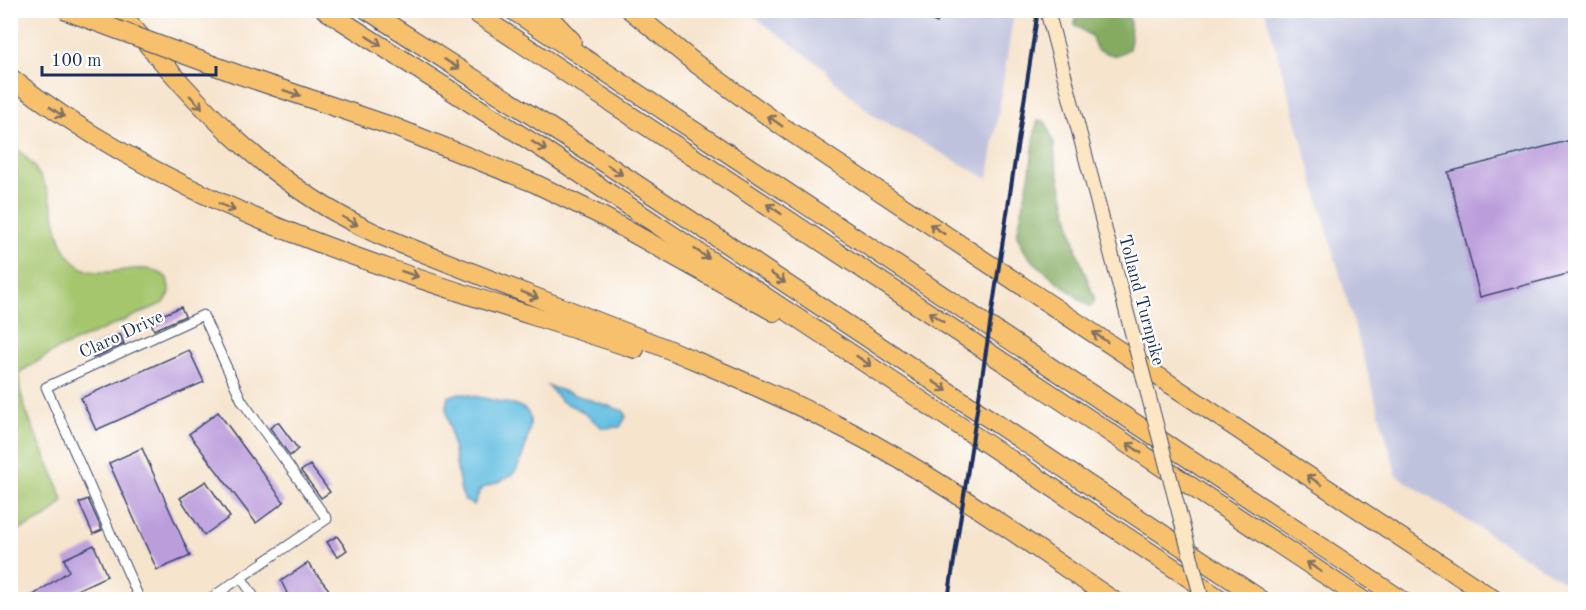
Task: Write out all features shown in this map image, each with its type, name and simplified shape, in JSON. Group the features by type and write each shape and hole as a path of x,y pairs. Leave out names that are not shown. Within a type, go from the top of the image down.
{"highway":[{"path":"64,10 237,74 397,128 534,183 627,229 751,302 807,323"},
{"path":"119,10 182,87 228,133 278,175 346,219 396,242 707,366 803,408 891,454 1113,600"},
{"path":"325,10 549,153 1222,600"},
{"path":"367,10 543,122 1262,600"},
{"path":"471,10 1362,600"},
{"path":"512,10 1402,600"},
{"path":"538,10 560,27 584,57"},
{"path":"630,10 695,63 783,127 1495,600"},
{"path":"10,77 64,117 128,157 236,211 307,239 749,386"}],"main road":[{"name":"Tolland Turnpike","path":"1047,10 1202,600"}],"street":[{"name":"Claro Drive","path":"140,600 46,387 203,315 242,401 327,519 241,577"},
{"path":"208,600 241,577 256,600"}],"shaded area":[{"path":"747,11 1014,11 988,179 873,115 834,81 825,69"},
{"path":"1265,11 1575,11 1575,589 1397,476"}],"green space":[{"path":"1077,11 1129,11 1131,40 1129,49 1116,56 1097,50 1091,36 1075,25"},
{"path":"1042,120 1046,123 1054,143 1055,160 1077,252 1095,300 1091,307 1032,260 1017,235 1030,172 1036,126 1038,121"},
{"path":"11,145 26,157 43,182 51,200 63,245 76,263 86,270 97,272 134,269 157,271 167,278 170,293 164,303 56,350 20,372 20,385 28,417 63,501 47,517 11,534"}],"water":[{"path":"548,386 624,411 626,417 620,427 603,428 580,410 561,401"},
{"path":"459,393 516,405 527,411 530,417 528,437 517,469 506,478 480,490 474,505 465,501 461,491 446,407 448,397"}],"building":[{"path":"906,10 942,10 937,23"},
{"path":"1575,139 1575,272 1480,297 1448,172"},
{"path":"181,307 185,316 154,330 150,320"},
{"path":"120,334 124,344 93,358 89,348"},
{"path":"189,350 204,382 96,430 81,398"},
{"path":"218,412 284,502 256,523 189,434"},
{"path":"278,422 298,449 290,456 270,428"},
{"path":"142,448 190,556 157,570 109,463"},
{"path":"310,465 330,492 321,498 301,471"},
{"path":"206,481 230,517 204,535 180,498"},
{"path":"88,499 102,530 93,534 79,503"},
{"path":"337,536 347,550 337,557 327,542"},
{"path":"94,545 107,576 68,594 72,600 26,600 69,571 64,559"},
{"path":"308,563 337,600 278,600 287,593 281,581"}],"railway":[{"path":"948,600 1038,10"}]}
